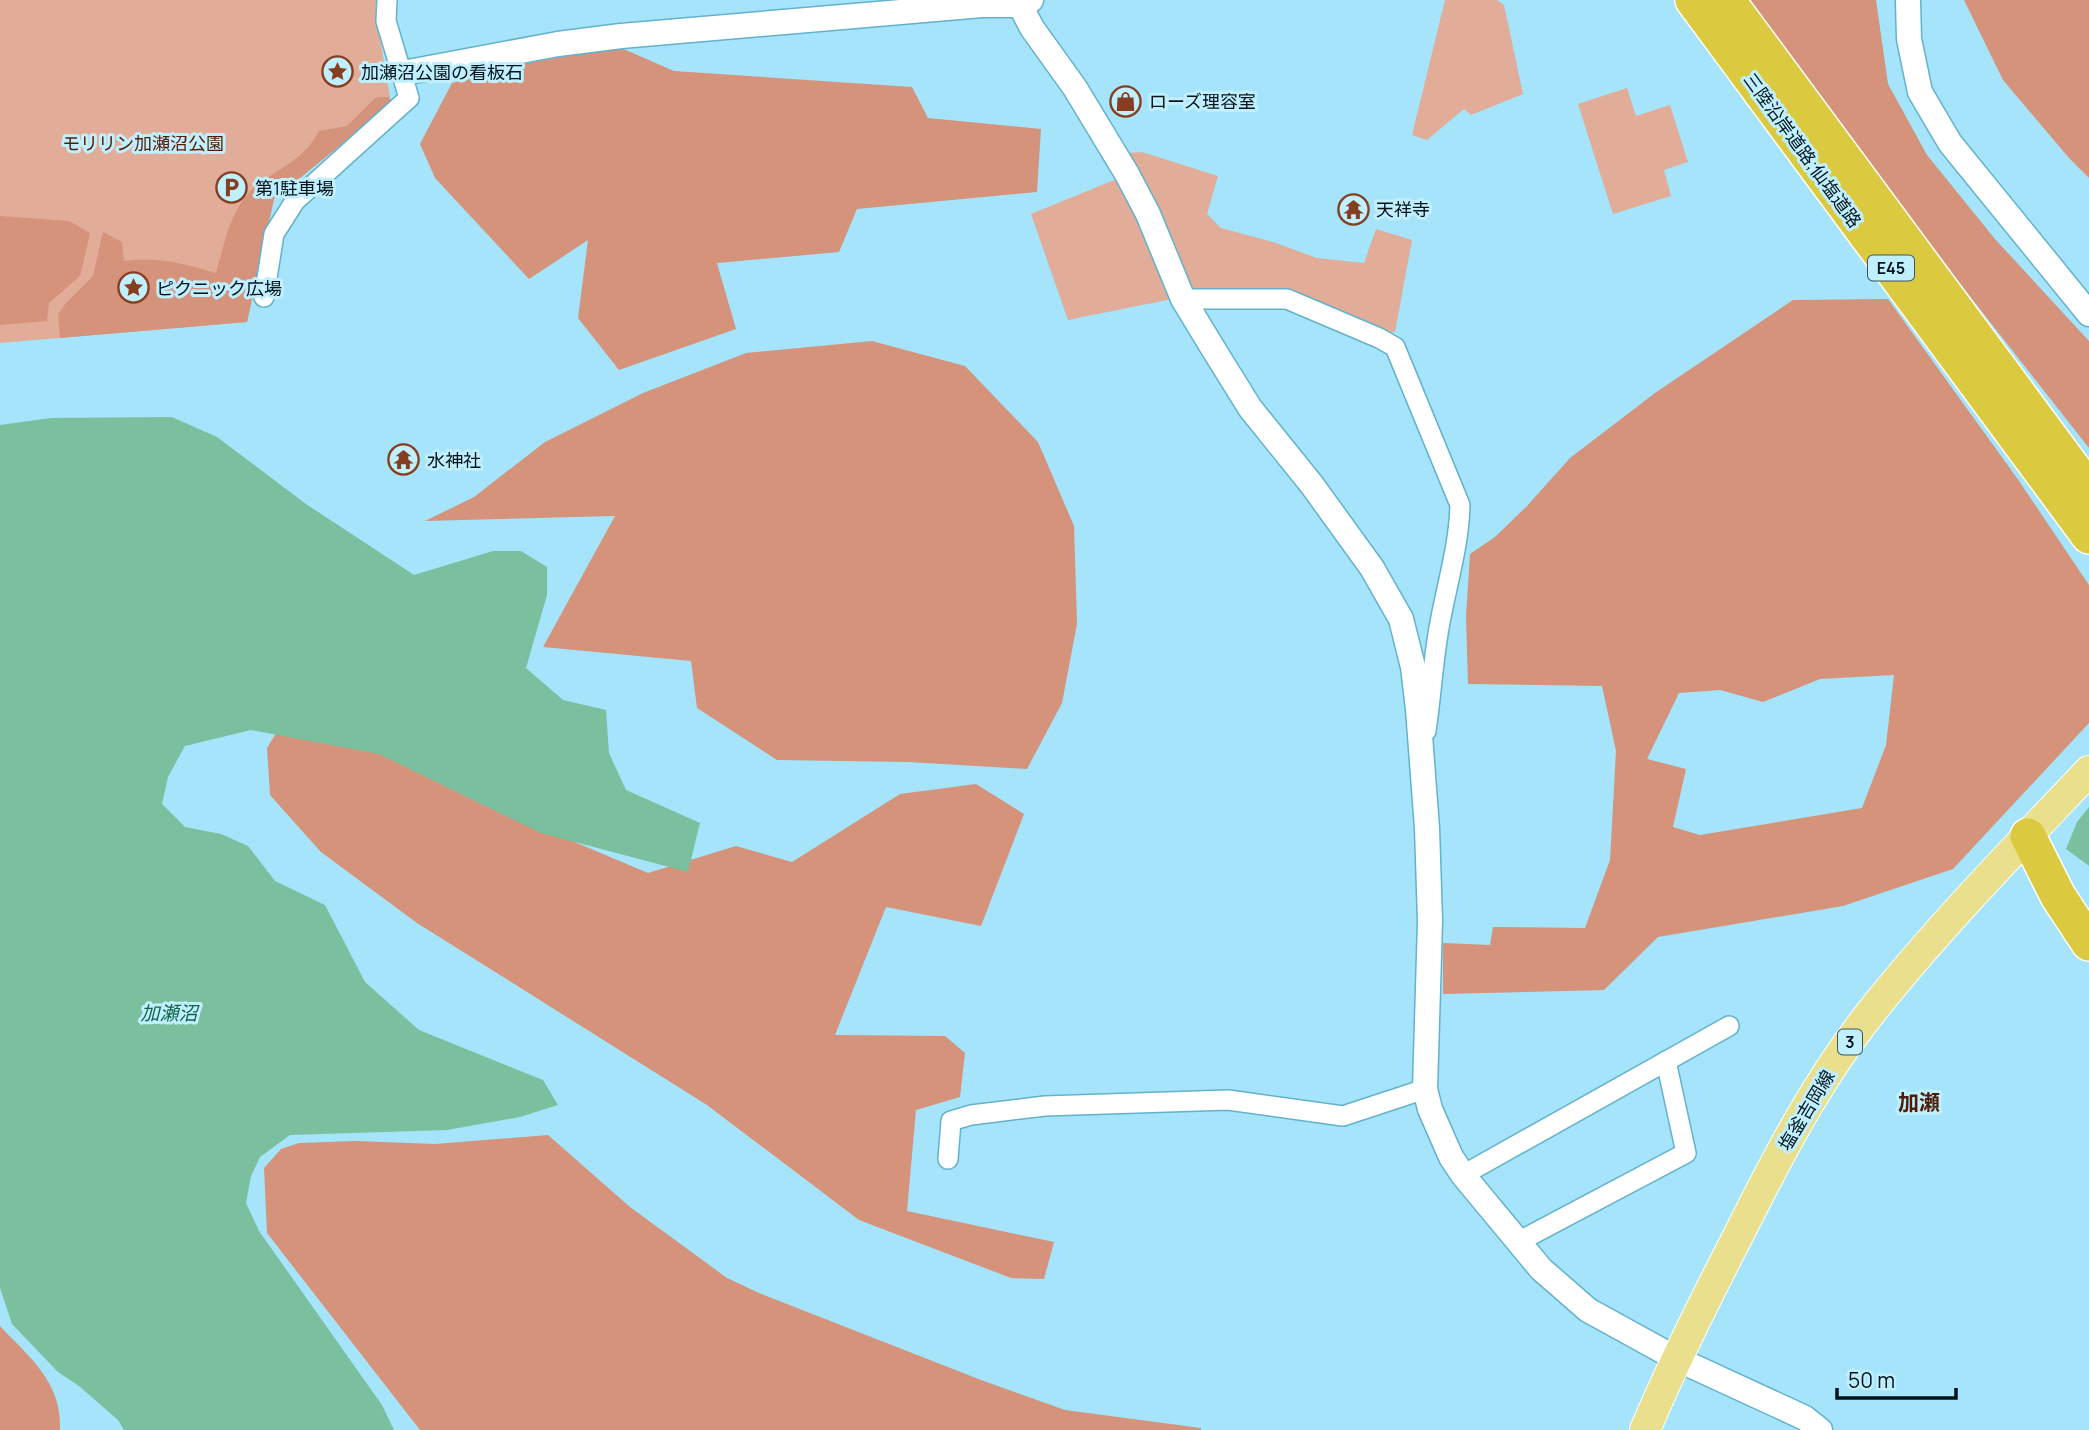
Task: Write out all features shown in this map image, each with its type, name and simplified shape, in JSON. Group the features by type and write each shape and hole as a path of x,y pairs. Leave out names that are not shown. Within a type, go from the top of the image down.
{"highway":[{"name":"三陸沿岸道路;仙塩道路","path":"1693,0 2067,474 2089,490"},
{"name":"三陸沿岸道路;仙塩道路","path":"1727,0 2067,474 2089,536"},
{"path":"2067,474 2089,545"},
{"path":"2028,836 2071,883 2089,909"},
{"path":"2028,836 2058,896 2089,943"}],"main road":[{"name":"塩釜吉岡線","path":"1645,1430 1677,1359 1786,1139 1827,1074 1872,1011 1967,902 2089,771"}],"street":[{"path":"264,297 274,234 295,201 409,98 386,21 387,0"},
{"path":"1908,0 1909,39 1920,92 1950,144 2089,314"},
{"path":"403,73 558,44 621,36 979,2 1025,3 1032,29 1075,88 1127,174 1148,214 1183,299 1250,408 1312,485 1373,568 1401,619 1413,667 1422,761 1430,921 1426,1090 1430,1109 1451,1157 1541,1269 1588,1310 1677,1359 1805,1418 1820,1430"},
{"path":"1183,299 1287,299 1395,347 1460,505 1450,579 1438,629 1422,761"},
{"path":"1463,1175 1729,1026"},
{"path":"1518,1242 1686,1153 1666,1061"},
{"path":"948,1158 951,1121 971,1115 1045,1107 1228,1100 1343,1116 1426,1090"}],"green space":[{"name":"モリリン加瀬沼公園","path":"0,0 379,0 378,26 391,104 274,199 247,322 0,343"},
{"path":"1445,0 1497,0 1504,5 1523,94 1471,115 1464,109 1427,140 1412,135"},
{"path":"1627,88 1636,116 1670,105 1688,162 1664,170 1671,196 1613,214 1578,104"},
{"path":"1142,152 1218,176 1207,214 1221,228 1273,242 1317,258 1364,263 1376,229 1412,240 1395,332 1387,332 1299,295 1192,293 1127,153"},
{"path":"1119,178 1172,299 1068,320 1031,214"}],"shaded area":[{"path":"1747,0 1876,0 1888,84 1927,155 1995,239 2089,341 2089,448 1968,294"},
{"path":"1964,0 2089,0 2089,178 2003,80"},
{"path":"619,47 674,71 912,87 928,118 1041,129 1037,192 857,209 839,252 717,263 736,329 619,370 578,318 588,240 529,279 435,178 420,144 452,83 527,63"},
{"path":"379,97 389,97 391,104 274,199 247,322 60,338 58,314 93,276 103,232 122,242 124,261 170,262 216,273 233,217 252,190 302,153 319,131 347,126"},
{"path":"0,216 69,221 90,233 80,276 49,303 47,321 0,325"},
{"path":"1888,299 2019,481 2089,585 2089,723 1953,869 1843,906 1658,937 1604,990 1443,994 1443,943 1490,945 1493,927 1585,928 1610,860 1616,751 1602,686 1468,684 1466,617 1470,554 1495,537 1570,458 1655,393 1793,300","holes":["1894,675 1886,745 1862,808 1700,835 1673,827 1686,769 1647,759 1679,693 1720,690 1763,702 1820,679"]},
{"path":"872,341 965,366 1038,442 1074,526 1077,624 1062,703 1027,769 909,762 777,760 697,708 691,661 543,647 615,516 425,521 474,497 545,442 643,393 746,353"},
{"path":"281,725 342,726 551,832 648,873 736,846 792,862 900,794 976,784 1024,814 981,926 886,907 835,1035 945,1036 965,1053 960,1097 916,1110 907,1211 1054,1242 1044,1279 1011,1278 859,1220 707,1105 417,923 321,852 270,795 267,748"},
{"path":"548,1135 630,1207 727,1278 759,1293 1065,1410 1201,1430 420,1430 267,1233 264,1168 281,1149 299,1143 356,1141 435,1144"},
{"path":"0,1326 33,1360 50,1384 56,1398 60,1430 0,1430"}],"water":[{"name":"加瀬沼","path":"172,417 217,437 306,504 414,575 493,551 521,551 547,567 547,595 526,668 563,700 606,710 609,753 626,790 700,823 688,872 541,833 379,754 251,730 185,746 168,777 162,804 185,827 221,834 248,846 275,881 325,905 365,982 419,1030 543,1080 558,1105 520,1117 447,1130 290,1135 260,1157 251,1176 246,1203 259,1231 382,1405 394,1430 124,1430 118,1420 79,1386 58,1372 12,1324 0,1288 0,425 51,418"},
{"path":"2089,807 2089,866 2066,849 2077,822"}],"place":[{"name":"加瀬沼公園の看板石","path":"338,72"},
{"name":"ローズ理容室","path":"1126,101"},
{"name":"第1駐車場","path":"232,188"},
{"name":"天祥寺","path":"1353,209"},
{"name":"ピクニック広場","path":"133,288"},
{"name":"水神社","path":"404,460"}],"district":[{"name":"加瀬","path":"1919,1102"}]}
